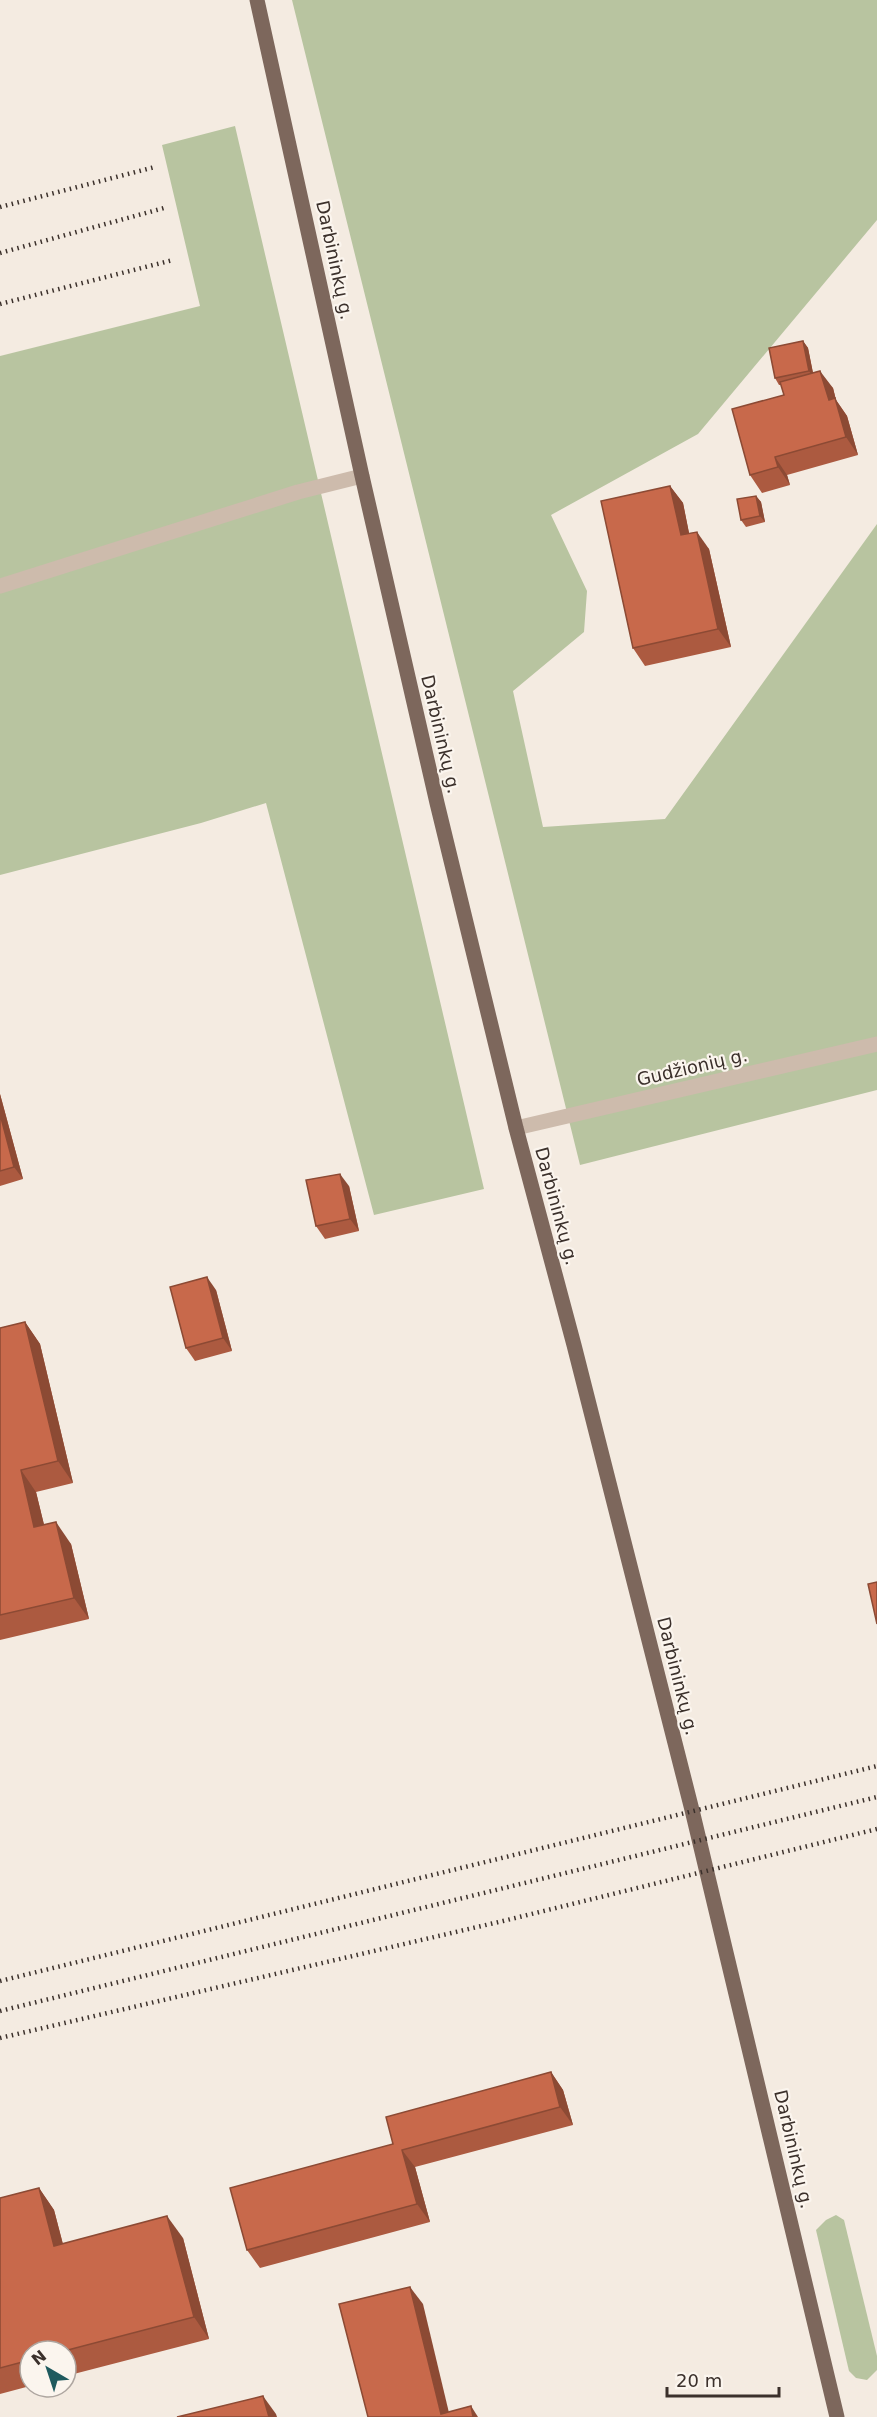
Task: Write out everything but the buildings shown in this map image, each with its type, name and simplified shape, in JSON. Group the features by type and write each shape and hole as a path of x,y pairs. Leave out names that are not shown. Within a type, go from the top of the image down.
{"main road":[{"name":"Darbininkų g.","path":"257,0 437,803 516,1128 574,1345 692,1810 837,2417"}],"street":[{"path":"0,586 298,492 362,476"},
{"name":"Gudžionių g.","path":"516,1128 877,1044"}],"green space":[{"path":"292,0 877,0 877,220 698,434 551,515 587,591 584,632 513,691 543,827 665,819 877,524 877,1090 580,1165"},
{"path":"235,126 484,1189 374,1215 266,803 201,823 0,875 0,356 200,306 162,145"},
{"path":"836,2215 844,2220 877,2356 877,2370 867,2380 856,2378 849,2371 816,2230 826,2220"}],"railway":[{"path":"0,207 155,167"},
{"path":"0,253 164,208"},
{"path":"0,304 173,260"},
{"path":"0,1981 877,1766"},
{"path":"0,2011 877,1797"},
{"path":"0,2038 503,1921 877,1829"}]}
